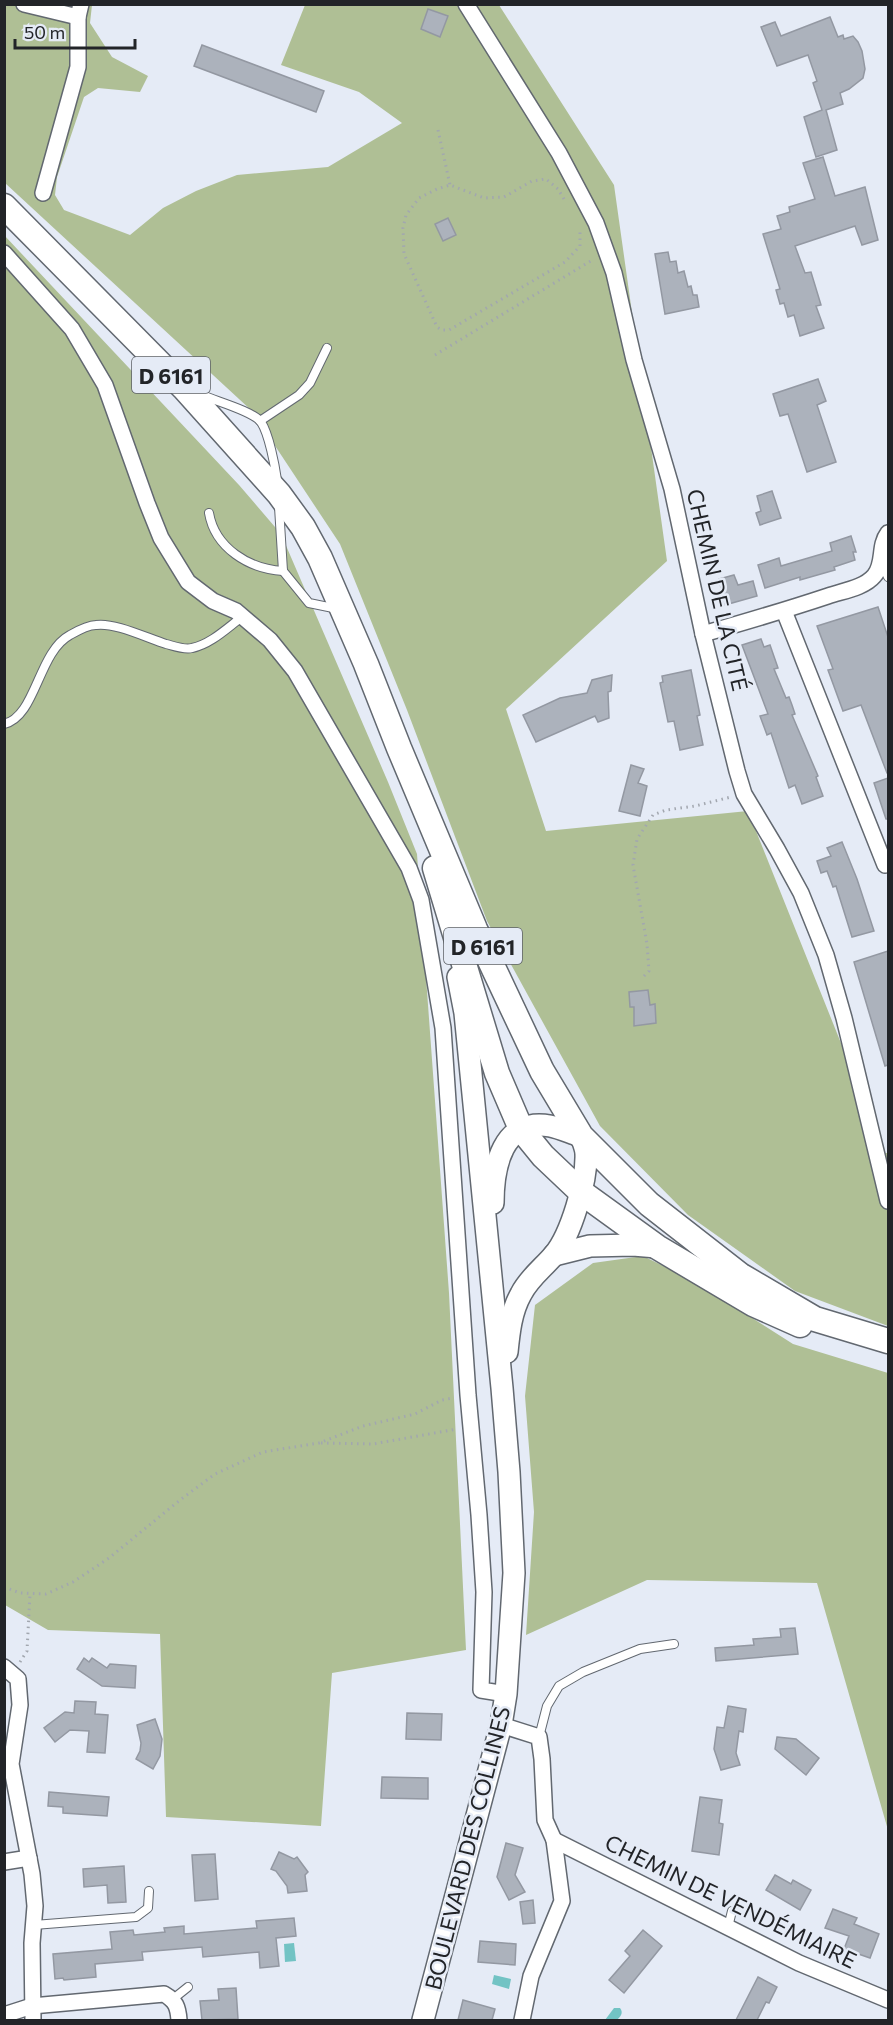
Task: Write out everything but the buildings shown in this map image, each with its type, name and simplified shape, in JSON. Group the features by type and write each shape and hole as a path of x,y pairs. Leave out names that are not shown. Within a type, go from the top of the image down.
{"main road":[{"name":"D 6161","path":"4,206 184,388 279,494 303,527 343,609 475,929 542,1071 581,1137 649,1204 740,1275 815,1319 888,1341"},
{"name":"D 6161","path":"399,748 494,1064 520,1130 580,1192 657,1247 753,1304 827,1337 888,1358"}],"street":[{"path":"24,4 80,11 78,67 43,193"},
{"name":"CHEMIN DE LA CITÉ","path":"466,4 559,153 596,223 614,273 634,360 672,489 703,634 736,771 744,794 801,893 826,955 844,1018 888,1201"},
{"path":"4,253 72,329 105,385 161,538 188,582 213,601 236,611 270,640 295,671 409,868 421,900 443,1028 484,1592 481,1690 506,1694"},
{"path":"703,634 861,585 872,578 881,562 881,549 888,533"},
{"path":"784,610 885,865"},
{"path":"438,876 465,1013 502,1388"},
{"path":"487,1245 493,1228 493,1194 497,1159 505,1142 529,1126 549,1126 581,1137 586,1154 580,1192 566,1237 554,1255 536,1272 521,1293 511,1320 502,1388"},
{"path":"554,1255 590,1246 657,1247"},
{"name":"BOULEVARD DES COLLINES","path":"423,2020 501,1725 506,1694 514,1573 502,1388"},
{"path":"9,1670 18,1679 20,1705 11,1764 32,1874 33,2013"},
{"path":"501,1725 539,1737 545,1820 554,1840 562,1901 531,1976 522,2020"},
{"name":"CHEMIN DE VENDÉMIAIRE","path":"554,1840 799,1963 888,2000"},
{"path":"4,1862 28,1858"},
{"path":"4,2015 164,1994 173,1999 178,2007 179,2020"}],"lane":[{"path":"260,421 299,395 310,383 327,348"},
{"path":"184,388 249,414 260,421 272,453 279,494 283,571 309,603 343,609"},
{"path":"209,513 212,526 225,546 247,562 268,570 283,571"},
{"path":"881,562 888,577"},
{"path":"4,724 12,722 21,714 53,649 68,636 95,624 111,626 177,647 191,649 211,640 242,617"},
{"path":"539,1737 547,1706 559,1686 583,1672 640,1649 674,1644"},
{"path":"34,1925 136,1917 148,1908 149,1891"},
{"path":"728,1927 732,1911"},
{"path":"173,1999 188,1987"}],"path":[{"path":"438,130 450,185"},
{"path":"564,199 558,189 546,179 532,181 504,197 484,198 450,185 419,198 406,215 403,228 404,254 437,327 449,330 565,262 580,246 581,231 577,224"},
{"path":"435,355 606,252"},
{"path":"644,976 649,971 647,944 633,865 637,839 653,816 666,810 695,806 744,794"},
{"path":"319,1443 363,1426 415,1414 442,1400 468,1395"},
{"path":"4,1587 20,1593 46,1594 73,1582 110,1558 215,1474 263,1452 319,1443 373,1443 471,1428"},
{"path":"9,1670 27,1651 30,1594"}],"green space":[{"path":"4,5 92,5 90,23 112,57 148,76 140,92 98,88 84,97 57,177 55,195 64,210 130,235 163,208 196,191 237,175 328,167 402,123 359,92 281,65 305,5 499,5 614,185 667,561 506,709 546,831 748,811 885,1153 888,1153 888,1326 795,1291 688,1215 600,1126 487,921 407,710 340,544 252,411 5,183"},
{"path":"4,235 239,485 281,534 417,854 449,1293 466,1650 332,1673 321,1826 166,1817 160,1634 48,1630 5,1605"},
{"path":"643,1256 692,1280 793,1344 888,1373 888,1830 817,1583 647,1580 526,1635 534,1512 525,1396 535,1305 593,1263"}],"water":[{"path":"294,1943 296,1961 285,1962 284,1944"},
{"path":"494,1975 511,1979 509,1989 492,1984"},
{"path":"614,2008 620,2008 622,2012 617,2020 605,2020"}]}
